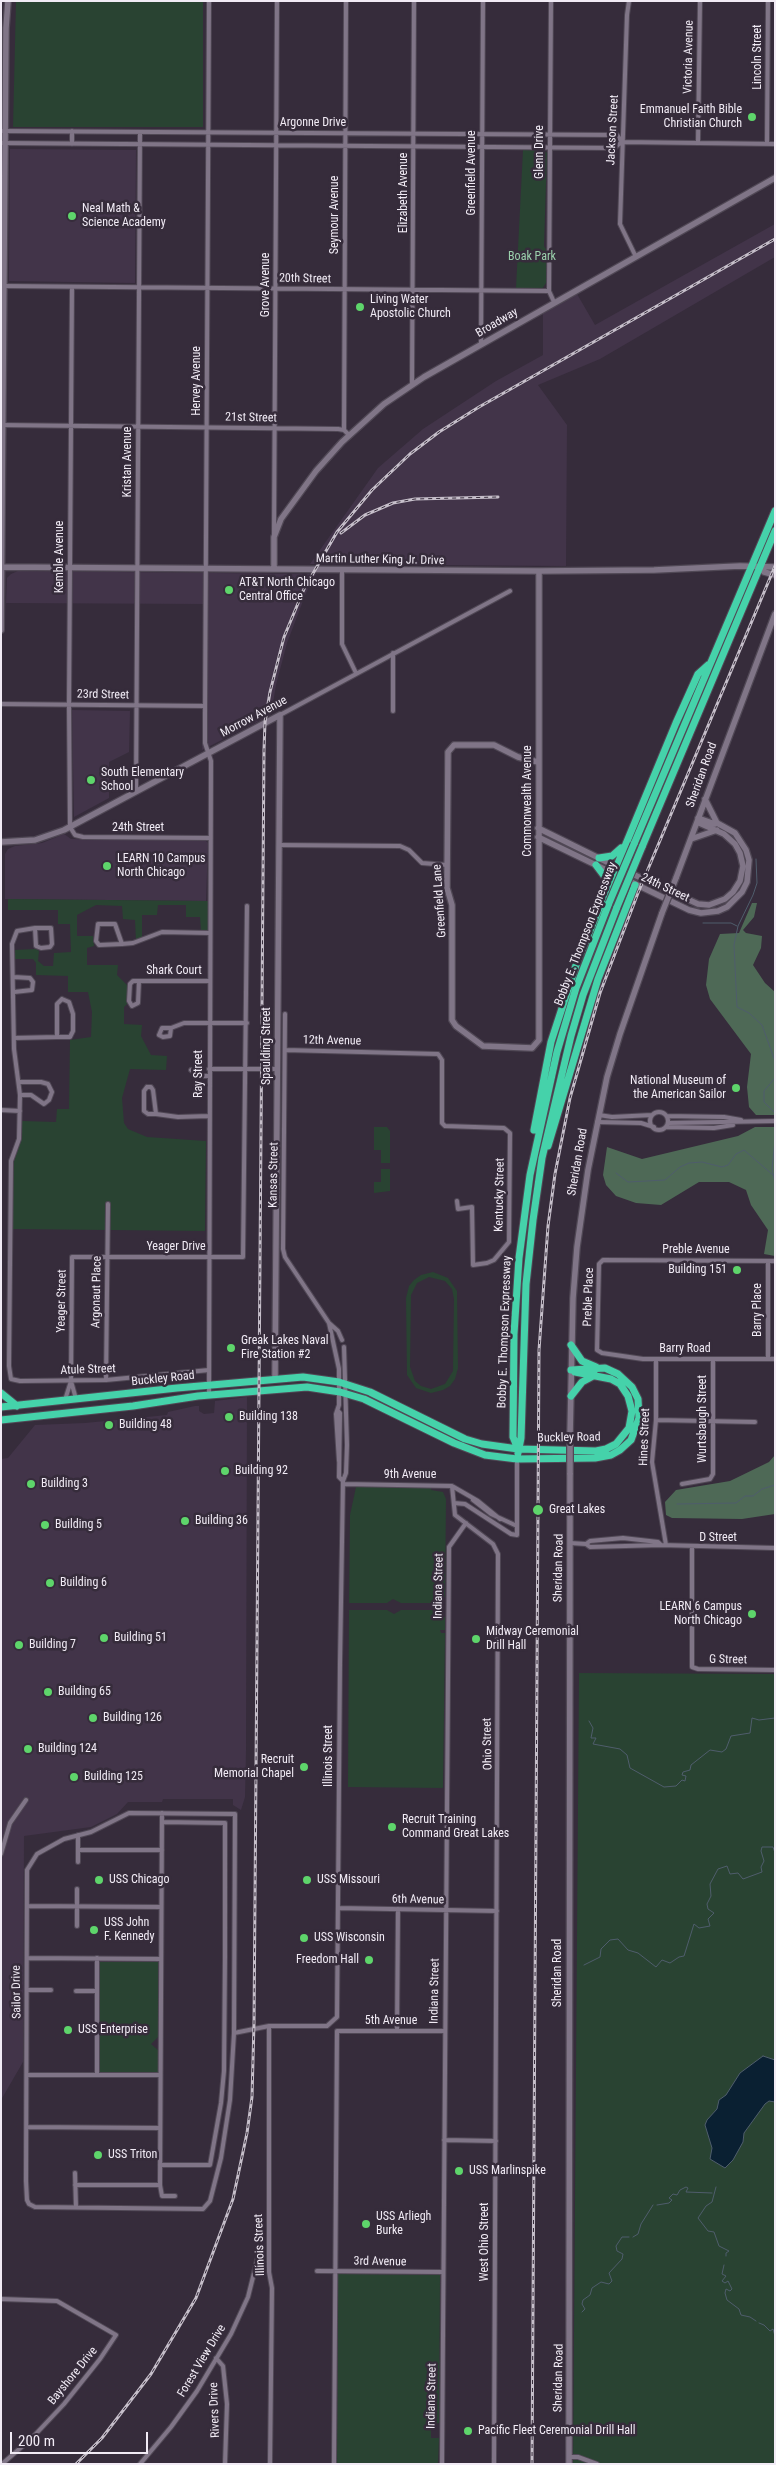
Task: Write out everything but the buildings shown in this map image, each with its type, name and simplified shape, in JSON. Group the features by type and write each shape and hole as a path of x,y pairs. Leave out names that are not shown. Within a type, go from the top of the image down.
{"highway":[{"path":"750,566 775,511"},
{"path":"759,567 775,531"},
{"name":"Bobby E. Thompson Expressway","path":"518,1449 513,1436 514,1334 520,1243 532,1163 545,1097 566,1020 609,903 750,566"},
{"name":"Bobby E. Thompson Expressway","path":"517,1458 521,1438 528,1260 542,1158 571,1036 584,995 617,907 759,567"},
{"path":"532,1163 535,1120 553,1035 571,978 623,846 698,674 708,666"},
{"path":"607,886 605,877 597,862 612,856 623,846"},
{"path":"542,1158 550,1142 570,1067 598,979 635,885"},
{"path":"571,1345 583,1361 597,1371 582,1382 571,1396"},
{"name":"Buckley Road","path":"1,1420 209,1395 296,1387 343,1392 380,1405 465,1449 485,1455 517,1458 595,1458 611,1455 626,1445 638,1425 640,1412 638,1399 632,1387 612,1371 571,1370"},
{"name":"Buckley Road","path":"1,1408 274,1378 303,1377 343,1383 389,1400 471,1441 518,1449 600,1450 610,1447 621,1439 630,1424 630,1401 626,1391 616,1381 597,1371"},
{"path":"1,1393 18,1406"}],"street":[{"path":"1,630 3,131 8,1"},
{"name":"Hervey Avenue","path":"208,753 205,743 205,706 209,1"},
{"name":"Grove Avenue","path":"274,569 277,1"},
{"name":"Seymour Avenue","path":"344,430 346,1"},
{"name":"Elizabeth Avenue","path":"412,384 414,1"},
{"name":"Greenfield Avenue","path":"481,344 483,1"},
{"name":"Glenn Drive","path":"551,1 549,291 554,302"},
{"name":"Jackson Street","path":"629,1 626,14 620,224 636,257"},
{"name":"Victoria Avenue","path":"698,143 700,1"},
{"name":"Lincoln Street","path":"767,144 768,1"},
{"name":"Argonne Drive","path":"3,131 617,135 622,142"},
{"path":"72,131 72,144"},
{"name":"Kristan Avenue","path":"136,792 140,132"},
{"name":"Argonne Drive","path":"3,144 616,148 622,142 775,144"},
{"name":"Broadway","path":"274,537 280,519 316,471 349,435 384,404 412,384 481,344 775,178"},
{"name":"20th Street","path":"3,286 549,291"},
{"name":"Kemble Avenue","path":"70,827 68,705 72,287"},
{"name":"21st Street","path":"2,425 344,430"},
{"path":"344,430 349,435"},
{"name":"Martin Luther King Jr. Drive","path":"2,567 539,571 775,567"},
{"name":"Martin Luther King Jr. Drive","path":"759,567 764,572 775,575"},
{"path":"342,570 342,641 356,673"},
{"name":"Commonwealth Avenue","path":"463,1032 483,1046 532,1048 538,1043 540,1031 538,837 539,571"},
{"name":"Morrow Avenue","path":"1,842 41,839 70,827 510,591"},
{"name":"Sheridan Road","path":"569,2460 570,1436 571,1345 577,1247 597,1122 620,1034 662,913 775,614"},
{"path":"393,653 393,711"},
{"name":"23rd Street","path":"1,704 205,706"},
{"name":"Spaulding Street","path":"274,1378 280,714"},
{"name":"Greenfield Lane","path":"463,1032 452,1020 452,905 447,888 449,750 457,744 494,745 518,757 538,762"},
{"name":"Ray Street","path":"208,753 211,761 209,1395"},
{"path":"705,799 718,823"},
{"name":"24th Street","path":"615,870 635,885 696,912 718,911 727,908 742,892 747,882 749,860 746,850 735,833 718,823 698,820"},
{"name":"24th Street","path":"538,837 691,902 704,905 720,902 736,889 743,866 735,844 717,830 698,820"},
{"name":"24th Street","path":"70,827 75,835 83,838 210,838"},
{"name":"24th Street","path":"538,828 597,862"},
{"path":"691,839 717,830"},
{"path":"279,846 400,846 409,850 422,863 447,865"},
{"path":"246,1069 248,906"},
{"path":"122,944 115,924 98,924 97,944 122,944 140,942 159,933 210,933"},
{"path":"1,1110 20,1111 20,1082 14,1038 13,939 17,931 34,928 51,928 52,944 50,947 41,948 36,946 34,928"},
{"path":"14,977 30,978 33,982 32,990 14,992"},
{"name":"Shark Court","path":"139,981 138,1004 132,1006 129,1001 130,984 133,981 139,981 210,981"},
{"path":"14,1038 70,1037 73,1031 73,1014 69,1002 64,999 59,1000 57,1004 57,1037"},
{"name":"Kansas Street","path":"285,1014 283,1249 289,1264 329,1323 338,1331 342,1340"},
{"path":"171,1028 184,1023 246,1023"},
{"name":"12th Avenue","path":"285,1050 438,1054 442,1060 442,1123 445,1126 492,1127"},
{"path":"209,1069 277,1069"},
{"name":"Yeager Drive","path":"107,1257 208,1258 244,1256 246,1069"},
{"path":"191,1070 199,1076 209,1076"},
{"path":"20,1082 48,1084 52,1092 49,1100 44,1104 31,1095 20,1095"},
{"path":"156,1114 153,1090 151,1087 147,1087 144,1091 144,1110 148,1114 178,1117 209,1116"},
{"name":"Atule Street","path":"20,1111 20,1139 11,1161 10,1379 16,1381 106,1380 209,1370"},
{"path":"599,1115 621,1117 652,1115 661,1112 667,1116 724,1117 746,1121"},
{"path":"652,1115 651,1121 654,1127"},
{"path":"667,1116 667,1125"},
{"path":"597,1122 641,1123 660,1129 667,1125 775,1121"},
{"name":"Kentucky Street","path":"457,1202 458,1209 472,1207 473,1265 494,1260 509,1242 510,1133 504,1128 492,1127"},
{"name":"Argonaut Place","path":"106,1380 108,1204"},
{"name":"Yeager Street","path":"70,1381 72,1257 107,1257"},
{"name":"Preble Avenue","path":"617,1259 775,1262"},
{"name":"Preble Place","path":"598,1350 599,1264 603,1260 617,1259"},
{"name":"Barry Place","path":"768,1261 768,1359"},
{"name":"Kansas Street","path":"329,1323 343,1383"},
{"path":"343,1383 344,1347"},
{"name":"Barry Road","path":"598,1350 602,1353 656,1359 775,1359"},
{"name":"Hines Street","path":"656,1359 656,1420 652,1462 664,1545"},
{"name":"Wurtsbaugh Street","path":"682,1484 710,1479 713,1474 714,1359"},
{"path":"70,1381 76,1399"},
{"path":"65,1400 70,1381"},
{"name":"Illinois Street","path":"270,2464 272,2288 269,2272 269,2026 327,2026 337,2017 343,1483 346,1473 343,1383"},
{"name":"Illinois Street","path":"343,1383 343,1392 336,1417 339,1477 343,1483"},
{"path":"656,1420 755,1422"},
{"path":"454,1503 465,1504 511,1534 517,1535 517,1458"},
{"name":"9th Avenue","path":"343,1483 452,1486 473,1500 480,1502 500,1518 517,1526"},
{"name":"Ohio Street","path":"452,1486 455,1515 493,1544 498,1554 497,2021"},
{"name":"Indiana Street","path":"442,2464 449,1547 466,1523"},
{"name":"D Street","path":"586,1544 590,1541 613,1538 634,1538 664,1545 692,1548 775,1548"},
{"name":"D Street","path":"570,1543 586,1544 590,1547 664,1545"},
{"name":"G Street","path":"692,1548 692,1667 698,1670 775,1670"},
{"path":"1,1854 3,1837 26,1800"},
{"name":"Sailor Drive","path":"129,1813 235,1814 234,2033 230,2100 221,2158 210,2201 203,2209 34,2207 27,2200 27,1870 37,1854 52,1844 78,1835 104,1827 129,1813"},
{"path":"162,1813 160,2185 162,2196 175,2196"},
{"path":"160,2165 210,2165 221,2103 224,2071 225,1956 225,1822 162,1822"},
{"path":"78,1835 78,1862"},
{"path":"78,1850 162,1850"},
{"path":"77,1889 78,1926"},
{"path":"27,1906 161,1907"},
{"name":"6th Avenue","path":"338,1908 497,1911"},
{"path":"397,2031 398,1909"},
{"path":"27,1958 161,1958"},
{"path":"96,2075 97,1958"},
{"path":"28,1990 51,1990"},
{"path":"76,1991 97,1991"},
{"name":"West Ohio Street","path":"494,2464 497,2021"},
{"path":"234,2033 269,2026"},
{"name":"5th Avenue","path":"336,2271 337,2031 445,2031"},
{"path":"28,2075 160,2075"},
{"path":"27,2127 160,2128"},
{"path":"444,2140 496,2141"},
{"path":"75,2174 76,2207"},
{"path":"75,2185 160,2185"},
{"name":"Forest View Drive","path":"140,2464 187,2406 231,2334 248,2297 258,2257"},
{"name":"3rd Avenue","path":"316,2271 443,2272"},
{"path":"334,2464 336,2271"},
{"name":"Bayshore Drive","path":"1,2299 56,2301 116,2335 100,2359 64,2404 32,2438 2,2464"},
{"name":"Rivers Drive","path":"216,2358 223,2366 227,2404 225,2464"},
{"path":"569,2460 578,2457 596,2464"}],"shaded area":[{"name":"Neal Math & Science Academy","path":"10,149 136,150 135,283 9,281"},
{"path":"775,224 775,257 600,359 538,385 567,425 566,566 310,564 378,468 423,429 496,381 543,355 543,313 577,294 595,325"},
{"path":"18,571 316,574 306,593 287,643 276,685 271,715 202,750 203,604 6,603 7,578"},
{"name":"South Elementary School","path":"72,710 130,711 129,752 109,762 109,798 74,817"},
{"name":"LEARN 10 Campus North Chicago","path":"64,834 71,839 205,840 208,843 206,901 5,899 5,854 8,849 15,846 42,843"},
{"path":"247,1397 246,1751 245,1797 241,1810 233,1805 233,1799 163,1799 162,1802 128,1802 117,1814 91,1827 24,1836 23,2062 1,2100 1,1459 8,1458 35,1425 85,1423 167,1415 168,1412 195,1406 199,1406 199,1411 204,1414 214,1413 215,1401"}],"green space":[{"path":"16,1 203,1 203,127 13,127"},
{"name":"Boak Park","path":"523,150 545,151 547,153 544,246 547,251 546,283 542,289 516,288"},
{"path":"8,899 208,901 208,931 201,931 200,917 186,917 186,905 158,905 157,915 142,915 142,939 136,941 135,920 123,919 122,906 96,905 77,915 77,936 93,936 94,946 87,948 87,965 118,965 117,975 128,986 127,1004 124,1007 124,1024 142,1025 141,1036 151,1055 167,1056 166,1070 130,1069 122,1098 124,1123 128,1129 147,1137 206,1141 205,1231 13,1229 13,1164 22,1138 22,1121 56,1122 57,1109 69,1109 70,1040 91,1037 92,1012 88,992 68,992 68,976 36,975 36,963 33,959 15,959 14,950 36,949 39,951 38,961 44,966 53,966 54,953 71,952 70,924 58,924 58,910 8,910"},
{"path":"752,903 757,903 754,917 743,930 746,933 762,936 761,948 753,965 765,983 775,992 775,1115 756,1115 749,1107 747,1087 751,1054 710,999 706,985 709,959 720,934 739,933"},
{"path":"374,1127 387,1127 390,1131 390,1163 381,1163 381,1150 374,1150"},
{"path":"755,1127 775,1127 775,1256 764,1254 768,1230 751,1205 746,1190 729,1182 699,1182 661,1205 636,1203 616,1196 606,1185 603,1175 607,1147 642,1159 738,1136"},
{"path":"381,1169 390,1169 390,1191 374,1193 374,1182 381,1182"},
{"path":"433,1272 448,1278 457,1291 458,1368 455,1379 450,1386 431,1393 416,1388 407,1375 406,1298 409,1286 421,1275","holes":["429,1277 445,1281 452,1289 454,1299 453,1371 445,1384 431,1389 421,1386 415,1381 410,1367 411,1295 417,1283"]},
{"path":"775,1455 775,1514 742,1519 672,1518 666,1515 665,1502 676,1490 730,1481 769,1462"},
{"path":"356,1487 431,1487 431,1490 443,1492 446,1499 445,1597 437,1598 432,1603 401,1603 393,1599 387,1603 349,1603 350,1515"},
{"path":"349,1610 387,1610 394,1614 401,1610 432,1610 437,1616 445,1617 445,1630 440,1630 441,1633 445,1633 443,1788 348,1787"},
{"path":"579,1673 775,1674 775,2464 573,2464"},
{"path":"100,1962 158,1962 158,2037 151,2044 158,2050 158,2073 99,2073"},
{"path":"338,2274 440,2275 439,2423 431,2424 431,2438 439,2438 438,2464 337,2464"}],"water":[{"path":"763,2056 775,2060 775,2102 769,2101 765,2104 744,2133 743,2142 733,2160 725,2168 710,2159 712,2148 705,2125 717,2109 719,2100 726,2095 740,2073"}],"waterway":[{"path":"756,859 757,883 738,926 734,945 737,1007 749,1013 762,1025 775,1061"},
{"path":"703,923 731,923 737,926"},
{"path":"775,1078 764,1091 764,1102 775,1113"},
{"path":"775,1140 772,1169 775,1182"},
{"path":"616,1173 628,1182 665,1180 680,1167 689,1163 702,1162 722,1167 728,1165 736,1154 744,1150 773,1175"},
{"path":"677,1504 736,1503 745,1496 753,1496 762,1489 775,1485"},
{"path":"589,1721 593,1728 591,1738 596,1738 593,1744 620,1749 627,1755 630,1768 664,1787 676,1786 682,1780 685,1781 686,1776 682,1775 683,1772 690,1770 691,1765 710,1750 722,1752 726,1749 731,1736 750,1733 752,1718 759,1720 775,1718"},
{"path":"584,1965 600,1957 601,1949 610,1940 618,1939 628,1950 638,1953 656,1967 662,1960 670,1963 684,1956 694,1924 699,1928 710,1926 708,1919 714,1913 708,1909 707,1904 711,1896 710,1884 718,1869 727,1866 730,1874 738,1873 743,1879 762,1872 761,1867 764,1861 761,1851 762,1847 773,1847 775,1853"},
{"path":"657,2205 669,2203 672,2200 669,2198 673,2194 677,2195 680,2190 686,2187 688,2188 686,2192 712,2193"},
{"path":"716,2187 712,2202 706,2206 698,2218 708,2231 714,2232 719,2246 729,2251 726,2253 726,2256"},
{"path":"633,2237 638,2234 641,2224 653,2205"},
{"path":"582,2312 585,2309 582,2304 583,2300 590,2295 592,2288 601,2282 609,2284 612,2281 609,2273 622,2259 623,2254 617,2251 616,2246 622,2237 629,2237"},
{"path":"724,2265 722,2274 726,2276 722,2281 725,2283 728,2281 732,2289 730,2291 726,2289 727,2300 739,2309 741,2315 756,2321"},
{"path":"759,2323 770,2331 773,2329 775,2336"}],"railway":[{"path":"76,2464 102,2438 151,2374 196,2298 233,2199 247,2133 252,2097 264,750 265,722 270,692 284,637 304,589 337,532 372,490 410,454 439,432 479,407 775,239"},
{"path":"341,533 365,515 393,503 415,499 498,497"},
{"path":"532,2464 539,1350 548,1226 555,1174 570,1098 600,993 638,893 775,566"}],"place":[{"name":"Emmanuel Faith Bible Christian Church","path":"752,117"},
{"name":"Neal Math & Science Academy","path":"72,216"},
{"name":"Living Water Apostolic Church","path":"360,307"},
{"name":"AT&T North Chicago Central Office","path":"229,590"},
{"name":"South Elementary School","path":"91,780"},
{"name":"LEARN 10 Campus North Chicago","path":"107,866"},
{"name":"National Museum of the American Sailor","path":"736,1088"},
{"name":"Building 151","path":"737,1270"},
{"name":"Greak Lakes Naval Fire Station #2","path":"231,1348"},
{"name":"Building 138","path":"229,1417"},
{"name":"Building 48","path":"109,1425"},
{"name":"Building 92","path":"225,1471"},
{"name":"Building 3","path":"31,1484"},
{"name":"Great Lakes","path":"538,1510"},
{"name":"Building 36","path":"185,1521"},
{"name":"Building 5","path":"45,1525"},
{"name":"Building 6","path":"50,1583"},
{"name":"LEARN 6 Campus North Chicago","path":"752,1614"},
{"name":"Building 51","path":"104,1638"},
{"name":"Midway Ceremonial Drill Hall","path":"476,1639"},
{"name":"Building 7","path":"19,1645"},
{"name":"Building 65","path":"48,1692"},
{"name":"Building 126","path":"93,1718"},
{"name":"Building 124","path":"28,1749"},
{"name":"Recruit Memorial Chapel","path":"304,1767"},
{"name":"Building 125","path":"74,1777"},
{"name":"Recruit Training Command Great Lakes","path":"392,1827"},
{"name":"USS Chicago","path":"99,1880"},
{"name":"USS Missouri","path":"307,1880"},
{"name":"USS John F. Kennedy","path":"94,1930"},
{"name":"USS Wisconsin","path":"304,1938"},
{"name":"Freedom Hall","path":"369,1960"},
{"name":"USS Enterprise","path":"68,2030"},
{"name":"USS Triton","path":"98,2155"},
{"name":"USS Marlinspike","path":"459,2171"},
{"name":"USS Arliegh Burke","path":"366,2224"},
{"name":"Pacific Fleet Ceremonial Drill Hall","path":"468,2431"}]}
